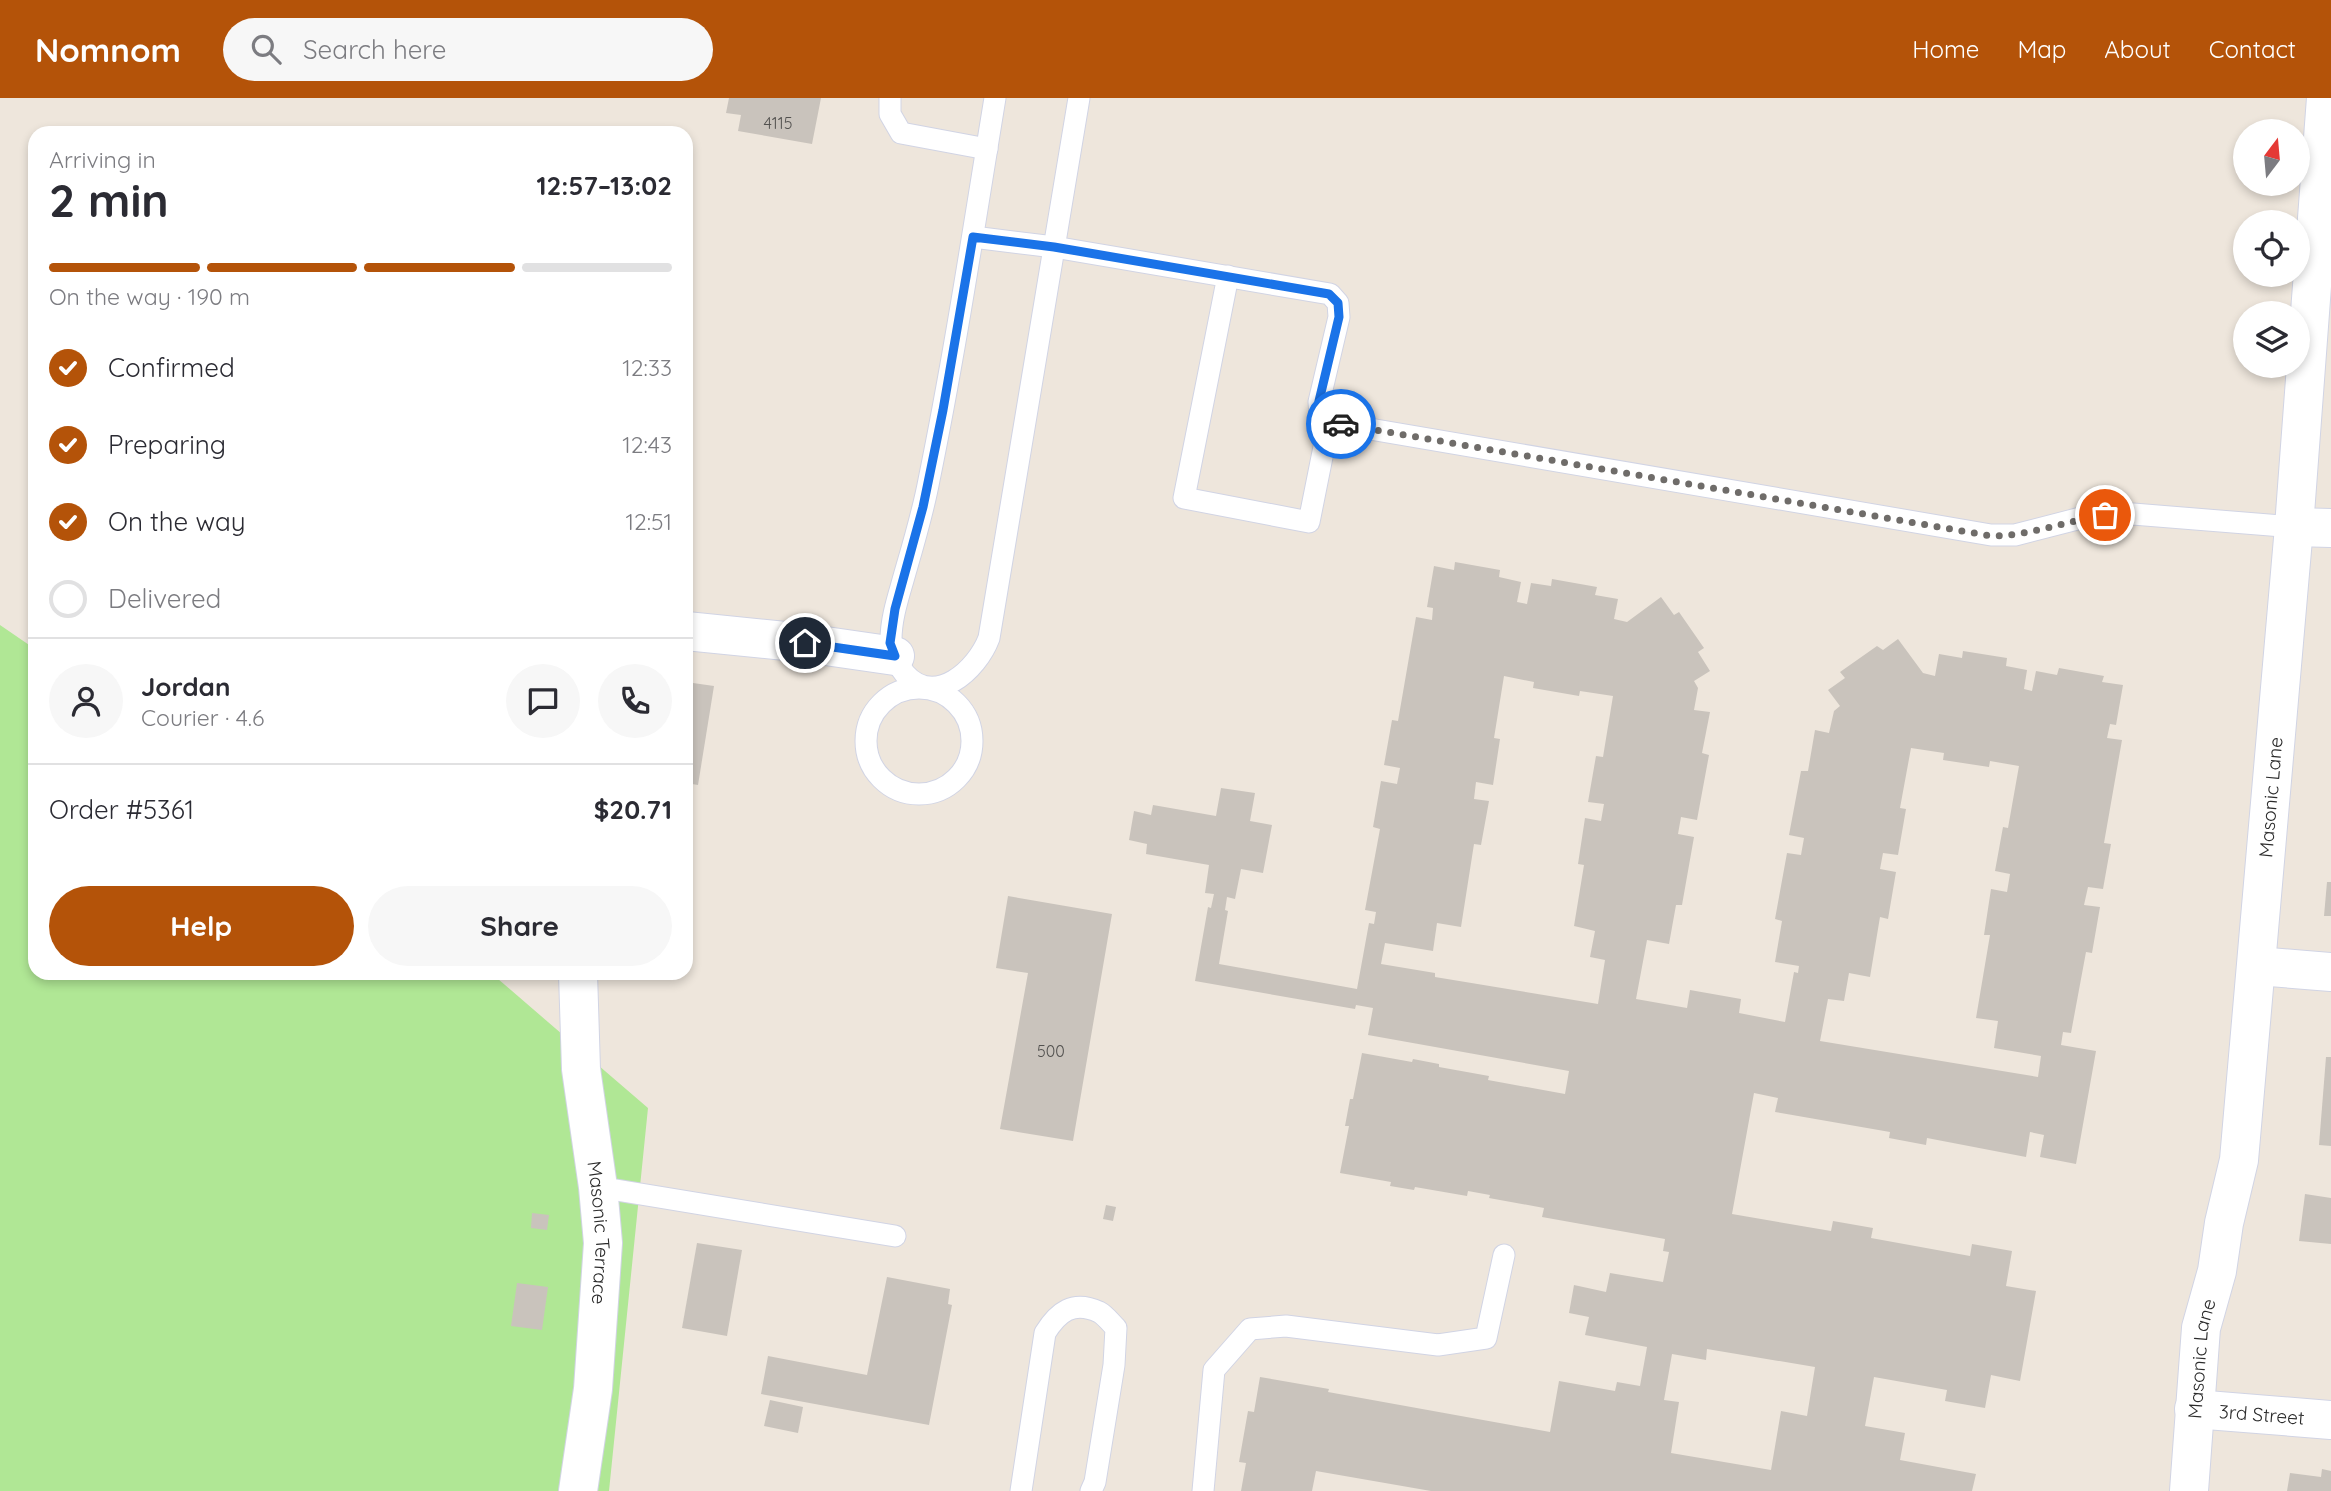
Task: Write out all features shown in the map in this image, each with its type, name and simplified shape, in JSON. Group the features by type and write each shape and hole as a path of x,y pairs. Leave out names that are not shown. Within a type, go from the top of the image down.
{"main road":[{"name":"Masonic Lane","path":"2189,1491 2202,1328 2217,1271 2224,1223 2239,1160 2294,527 2326,98"},
{"path":"2294,527 2331,528"},
{"path":"693,632 895,656"},
{"path":"2257,966 2331,972"},
{"name":"Masonic Terrace","path":"578,980 581,1069 603,1242 593,1389 578,1491"},
{"name":"3rd Street","path":"2194,1409 2331,1420"}],"lane":[{"path":"890,98 890,114 901,133 987,149"},
{"path":"995,98 943,410 923,507 895,609 890,643 899,666 912,682 928,688 944,694 957,704 967,717 972,733 972,750 967,766 943,789 926,794 910,794 894,788 880,778 871,764 866,748 866,732 871,716 882,702 895,693 911,688 928,688 949,684 965,673 982,655 989,638 1079,98"},
{"path":"973,237 1054,247 1329,294 1338,303 1339,317 1319,401 1320,415 1329,422 1991,536 2015,536 2077,519 2133,514 2294,527"},
{"path":"1228,276 1184,498 1309,522 1329,422"},
{"path":"598,1187 895,1236"},
{"path":"1203,1491 1214,1370 1250,1329 1286,1326 1438,1345 1486,1338 1504,1255"},
{"path":"1021,1491 1045,1333 1055,1317 1074,1307 1100,1312 1116,1328 1114,1365 1095,1482 1091,1491"}],"green space":[{"path":"0,625 28,644 28,980 499,980 648,1108 609,1491 0,1491"}],"building":[{"path":"729,98 821,98 812,144 738,131 741,115 726,113"},
{"path":"1455,562 1500,570 1499,577 1521,582 1517,602 1527,604 1531,583 1551,586 1552,579 1597,587 1595,595 1618,599 1614,619 1627,622 1661,597 1674,615 1679,612 1704,648 1698,652 1710,671 1694,681 1698,688 1694,710 1710,712 1702,753 1709,755 1697,820 1681,817 1678,834 1694,837 1682,905 1676,905 1669,944 1647,940 1636,999 1687,1008 1690,990 1741,999 1739,1013 1785,1022 1794,972 1798,973 1799,966 1775,962 1782,921 1775,919 1787,853 1801,855 1804,838 1789,835 1801,771 1808,771 1815,730 1829,733 1834,711 1840,706 1828,690 1845,678 1840,672 1877,646 1883,650 1898,639 1923,673 1935,676 1939,654 1962,658 1963,651 2007,658 2006,666 2027,670 2024,689 2032,691 2036,671 2057,675 2059,668 2104,676 2102,682 2123,685 2116,725 2110,724 2107,738 2122,740 2104,843 2111,844 2103,889 2088,887 2084,905 2100,907 2092,953 2086,952 2071,1033 2063,1032 2061,1045 2096,1051 2076,1164 2040,1157 2044,1135 2030,1132 2026,1157 1927,1138 1926,1145 1889,1138 1890,1132 1775,1112 1778,1098 1754,1093 1732,1214 1831,1231 1833,1221 1873,1228 1871,1238 1970,1256 1972,1244 2012,1251 2006,1286 2036,1291 2020,1381 1991,1375 1985,1408 1945,1401 1947,1390 1874,1377 1865,1426 1905,1433 1900,1460 1976,1474 1972,1491 1431,1491 1316,1471 1312,1491 1241,1491 1246,1463 1239,1462 1248,1411 1254,1412 1260,1377 1550,1432 1559,1381 1615,1391 1617,1382 1640,1386 1647,1347 1585,1335 1589,1317 1569,1313 1574,1285 1606,1292 1610,1273 1663,1282 1669,1252 1663,1251 1665,1239 1542,1217 1544,1208 1489,1198 1490,1195 1468,1191 1467,1196 1415,1187 1414,1190 1390,1186 1391,1182 1340,1173 1349,1126 1345,1126 1362,1053 1439,1064 1439,1067 1489,1076 1488,1080 1565,1094 1569,1071 1368,1035 1373,1008 1356,1005 1355,1009 1195,981 1208,907 1211,908 1214,894 1205,893 1209,865 1146,854 1147,844 1129,840 1134,811 1151,815 1153,805 1216,816 1221,788 1255,793 1250,821 1272,825 1263,873 1241,869 1235,899 1227,897 1225,910 1228,911 1219,964 1357,989 1369,923 1374,924 1376,912 1365,910 1380,829 1373,827 1381,781 1397,784 1400,768 1384,765 1392,720 1398,721 1416,617 1432,620 1433,608 1427,607 1434,566 1454,570","holes":["1504,676 1534,682 1533,688 1579,696 1580,691 1613,696 1603,757 1596,756 1588,802 1604,804 1601,821 1585,818 1578,864 1584,865 1574,926 1595,931 1590,957 1605,960 1598,1004 1435,977 1435,973 1381,964 1385,943 1433,951 1437,923 1461,927 1474,844 1481,845 1489,801 1474,799 1476,782 1493,785 1500,739 1494,738","1911,748 1944,753 1943,760 1989,767 1990,761 2019,766 2008,828 2003,827 1995,871 2010,874 2007,892 1991,889 1984,935 1990,935 1976,1018 1998,1021 1994,1048 2041,1056 2038,1077 1820,1041 1828,999 1844,1001 1849,973 1870,977 1880,917 1888,919 1896,872 1880,869 1883,853 1898,855 1906,809 1900,808","1707,1349 1815,1367 1807,1416 1781,1411 1771,1470 1671,1453 1679,1402 1664,1400 1672,1354 1706,1360"]},
{"path":"693,683 714,686 698,785 693,784"},
{"path":"2327,882 2331,882 2331,916 2324,916"},
{"path":"1008,896 1112,914 1073,1141 1000,1129 1028,973 996,968"},
{"path":"2326,1057 2331,1057 2331,1146 2319,1145"},
{"path":"2305,1194 2331,1198 2331,1244 2299,1241"},
{"path":"1106,1205 1116,1207 1113,1221 1103,1219"},
{"path":"532,1213 549,1215 547,1230 531,1228"},
{"path":"697,1243 742,1250 727,1336 682,1328"},
{"path":"887,1277 950,1289 948,1304 952,1305 929,1425 761,1394 768,1356 867,1375"},
{"path":"517,1283 548,1287 542,1330 511,1326"},
{"path":"770,1400 803,1407 798,1433 764,1426"},
{"path":"2322,1469 2331,1471 2331,1491 2287,1491 2290,1473 2321,1477"}],"way so far":[{"path":"1341,424 1991,536 2015,536 2077,519 2105,515"}],"route":[{"path":"805,643 895,656 890,643 895,609 923,507 973,237 1054,247 1329,294 1338,303 1339,317 1319,401 1320,415 1329,422 1341,424"}]}
